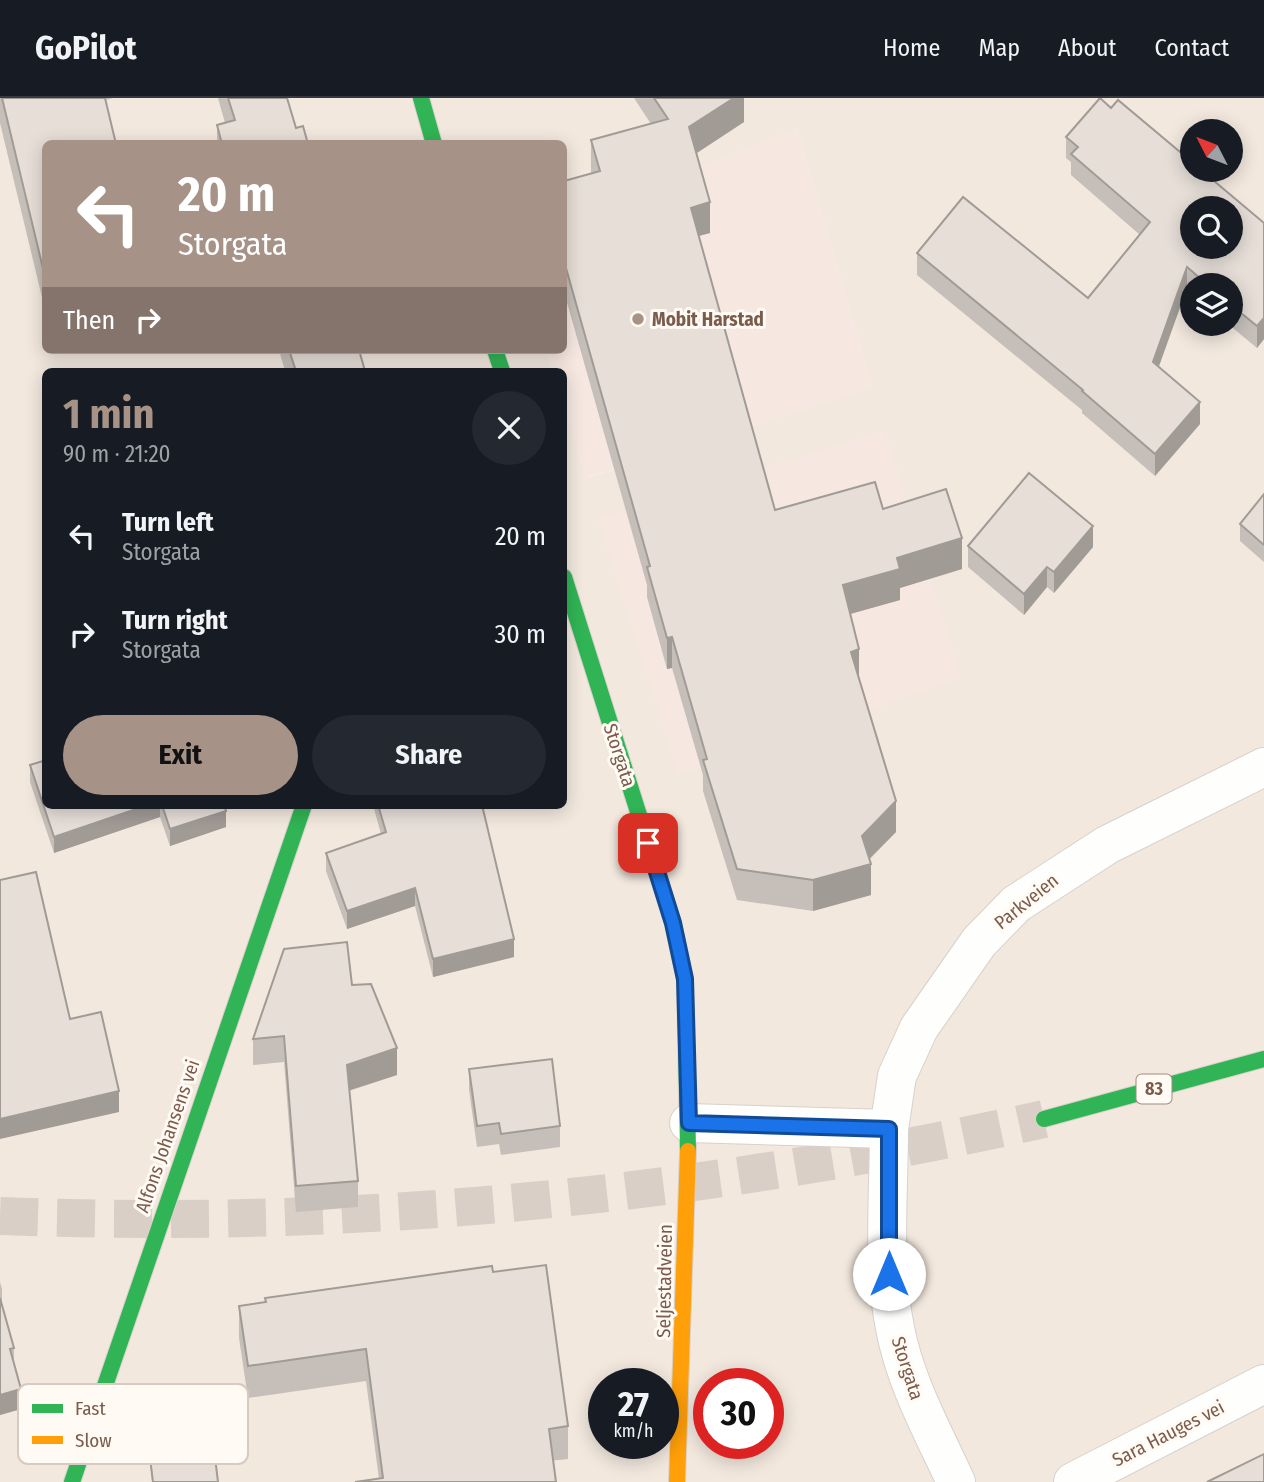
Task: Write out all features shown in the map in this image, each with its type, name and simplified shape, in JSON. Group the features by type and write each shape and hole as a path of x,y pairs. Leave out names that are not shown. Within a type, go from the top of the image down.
{"main road":[{"path":"421,98 433,140"},
{"name":"Storgata","path":"567,587 673,923 685,979 689,1123"},
{"name":"Alfons Johansens vei","path":"106,1384 303,809"},
{"name":"83","path":"1044,1119 1264,1059"},
{"name":"Seljestadveien","path":"677,1482 689,1123"},
{"name":"Alfons Johansens vei","path":"72,1482 78,1464"}],"street":[{"name":"Parkveien","path":"889,1129 897,1076 919,1028 979,942 1017,904 1107,845 1264,767"},
{"path":"689,1123 889,1129"},
{"name":"Storgata","path":"889,1129 889,1274 895,1328 916,1396 956,1482"},
{"name":"Sara Hauges vei","path":"1073,1482 1264,1384"}],"shaded area":[{"path":"0,98 1264,98 1264,1482 0,1482","holes":["884,432 929,581 599,519"]},
{"path":"797,129 872,387 586,478 567,416 567,368 552,368 547,354 567,354 567,178 635,157 688,173"},
{"path":"885,431 961,678 679,775 598,519"}],"building":[{"path":"2,98 105,98 115,140 42,140 42,264"},
{"path":"228,98 287,98 296,128 303,126 307,140 221,140 217,125 235,120"},
{"path":"654,98 734,98 689,127 710,202 691,208 775,510 875,482 883,509 946,489 962,538 897,558 900,569 843,585 859,649 851,652 896,801 862,836 871,864 813,880 737,869 703,760 707,759 672,637 667,638 647,567 650,566 567,272 567,180 600,171 591,140 668,119"},
{"path":"1100,98 1111,108 1118,100 1180,152 1180,182 1215,182 1232,196 1180,196 1180,259 1243,259 1243,205 1264,223 1264,318 1257,326 1243,315 1243,273 1194,273 1187,267 1185,273 1180,273 1180,287 1153,362 1200,402 1155,454 1083,390 917,253 963,197 1088,298 1150,222 1071,154 1078,147 1066,137"},
{"path":"290,354 360,354 364,368 295,368"},
{"path":"1029,473 1093,526 1054,572 1047,567 1024,594 968,546"},
{"path":"1264,494 1264,545 1240,524"},
{"path":"42,761 42,801 30,765"},
{"path":"45,809 136,809 54,837"},
{"path":"163,809 225,809 226,811 170,829"},
{"path":"379,809 483,809 514,939 433,959 415,888 347,911 326,853 386,832"},
{"path":"36,872 70,1019 101,1012 119,1091 0,1119 0,880"},
{"path":"347,942 352,985 371,984 397,1048 347,1065 358,1181 296,1186 284,1036 253,1039 284,949"},
{"path":"552,1059 560,1126 501,1134 499,1123 477,1126 469,1069"},
{"path":"546,1265 568,1426 549,1429 556,1482 355,1482 383,1478 366,1349 248,1366 239,1306 266,1302 265,1298 492,1266 493,1272"},
{"path":"0,1298 14,1348 10,1349 20,1384 18,1390 0,1395"},
{"path":"1264,1454 1264,1482 1207,1482"},
{"path":"151,1464 216,1464 218,1482 153,1482"}],"tunnel":[{"path":"0,1216 264,1218 525,1202 785,1169 1044,1119"}],"traffic: fast":[{"path":"421,98 433,140"},
{"path":"496,354 501,368"},
{"path":"567,587 673,923 685,980 688,1151"},
{"path":"106,1384 303,809"},
{"path":"1044,1119 1264,1059"},
{"path":"72,1482 78,1464"}],"traffic: slow":[{"path":"677,1482 688,1151"}],"place":[{"name":"Mobit Harstad","path":"638,319"}],"route":[{"path":"648,843 673,923 685,979 689,1123 889,1129 889,1274"}]}
